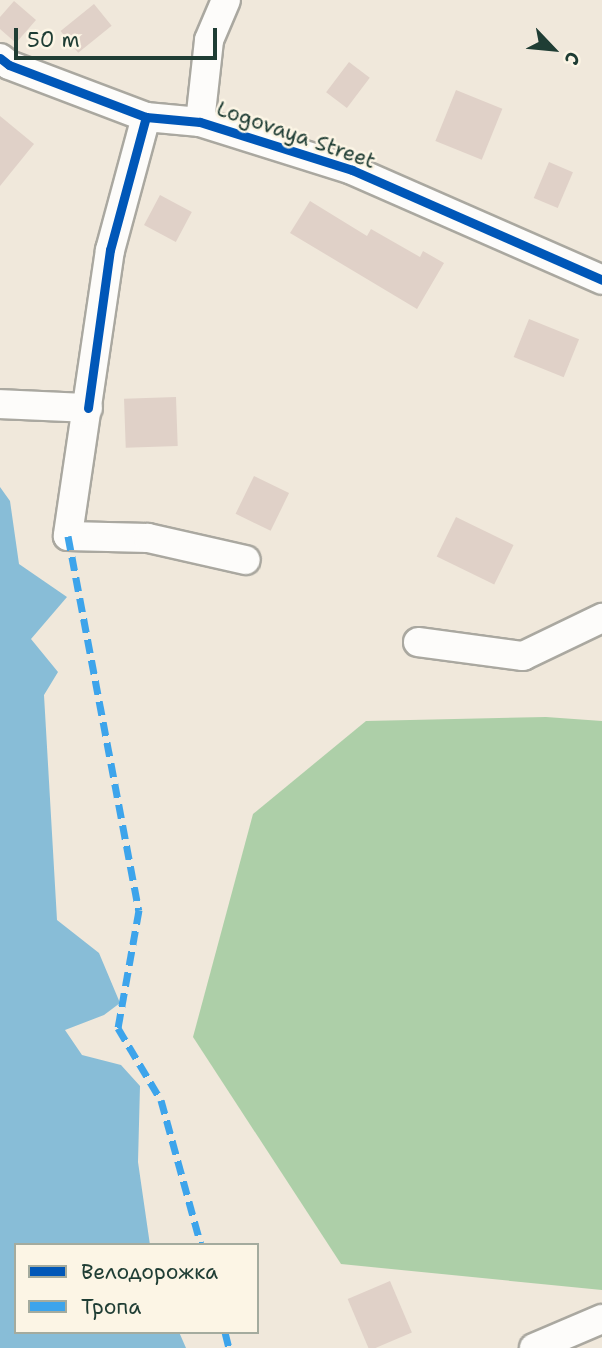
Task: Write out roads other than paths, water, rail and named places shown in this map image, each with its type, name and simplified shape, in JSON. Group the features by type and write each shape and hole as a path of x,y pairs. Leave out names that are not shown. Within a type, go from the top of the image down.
{"street":[{"path":"200,121 209,40 226,0"},
{"name":"Logovaya Street","path":"3,66 146,117 200,121 352,170 602,280"},
{"path":"146,117 110,250 68,536 148,538 246,560"},
{"path":"0,404 88,408"},
{"path":"418,642 523,656 602,618"},
{"path":"534,1348 602,1319"}],"water":[{"path":"0,487 10,501 19,564 67,597 31,639 58,672 44,695 57,920 99,953 120,1003 104,1015 65,1030 82,1055 121,1065 140,1086 138,1162 150,1243 14,1243 14,1334 180,1334 186,1348 0,1348"}]}
